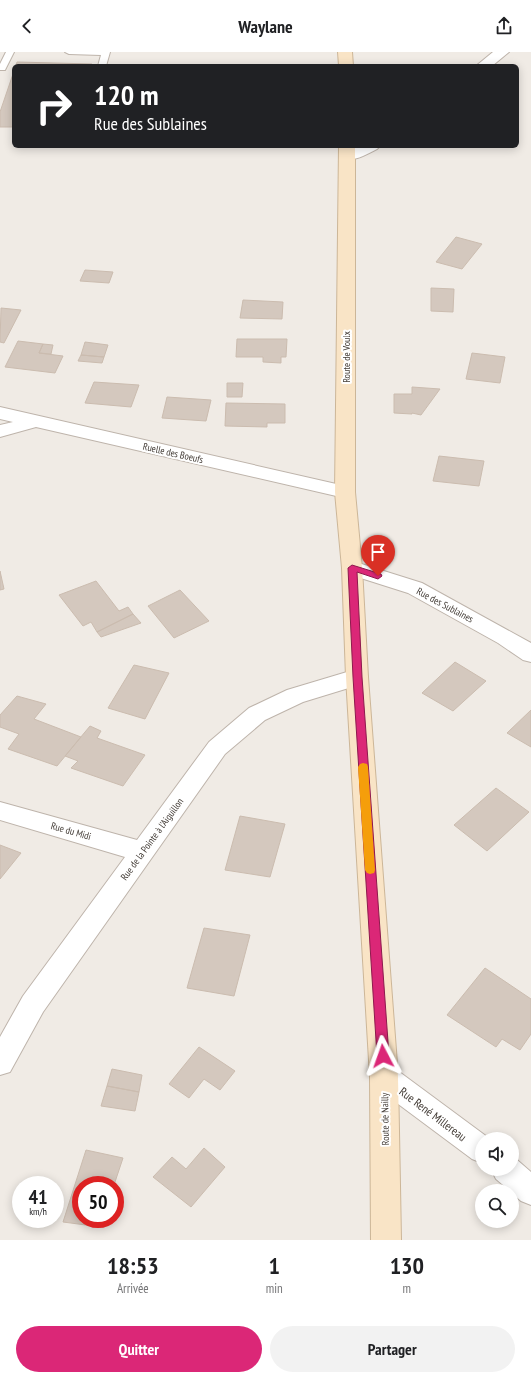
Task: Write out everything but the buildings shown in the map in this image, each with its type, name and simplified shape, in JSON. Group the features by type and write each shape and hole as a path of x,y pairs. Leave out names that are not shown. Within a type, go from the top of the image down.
{"main road":[{"path":"345,52 346,64"},
{"name":"Route de Voulx","path":"348,151 345,492 352,568"},
{"name":"Route de Nailly","path":"352,568 357,677 384,1077 386,1240"}],"street":[{"path":"486,64 502,52"},
{"path":"348,151 362,148"},
{"name":"Ruelle des Boeufs","path":"0,413 345,492"},
{"path":"0,431 34,421"},
{"name":"Rue des Sublaines","path":"352,568 415,588 506,638 531,654"},
{"name":"Rue de la Pointe à l'Aiguillon","path":"0,1063 33,1004 217,748 257,714 295,696 357,677"},
{"name":"Rue du Midi","path":"0,811 143,852"},
{"name":"Rue René Millereau","path":"384,1077 475,1145"},
{"path":"514,1176 531,1191"}],"lane":[{"path":"2,68 10,52"},
{"path":"69,52 106,53 103,64"}],"slow traffic":[{"path":"363,767 370,870"}],"route":[{"path":"378,576 352,568 357,677 383,1056"}]}
